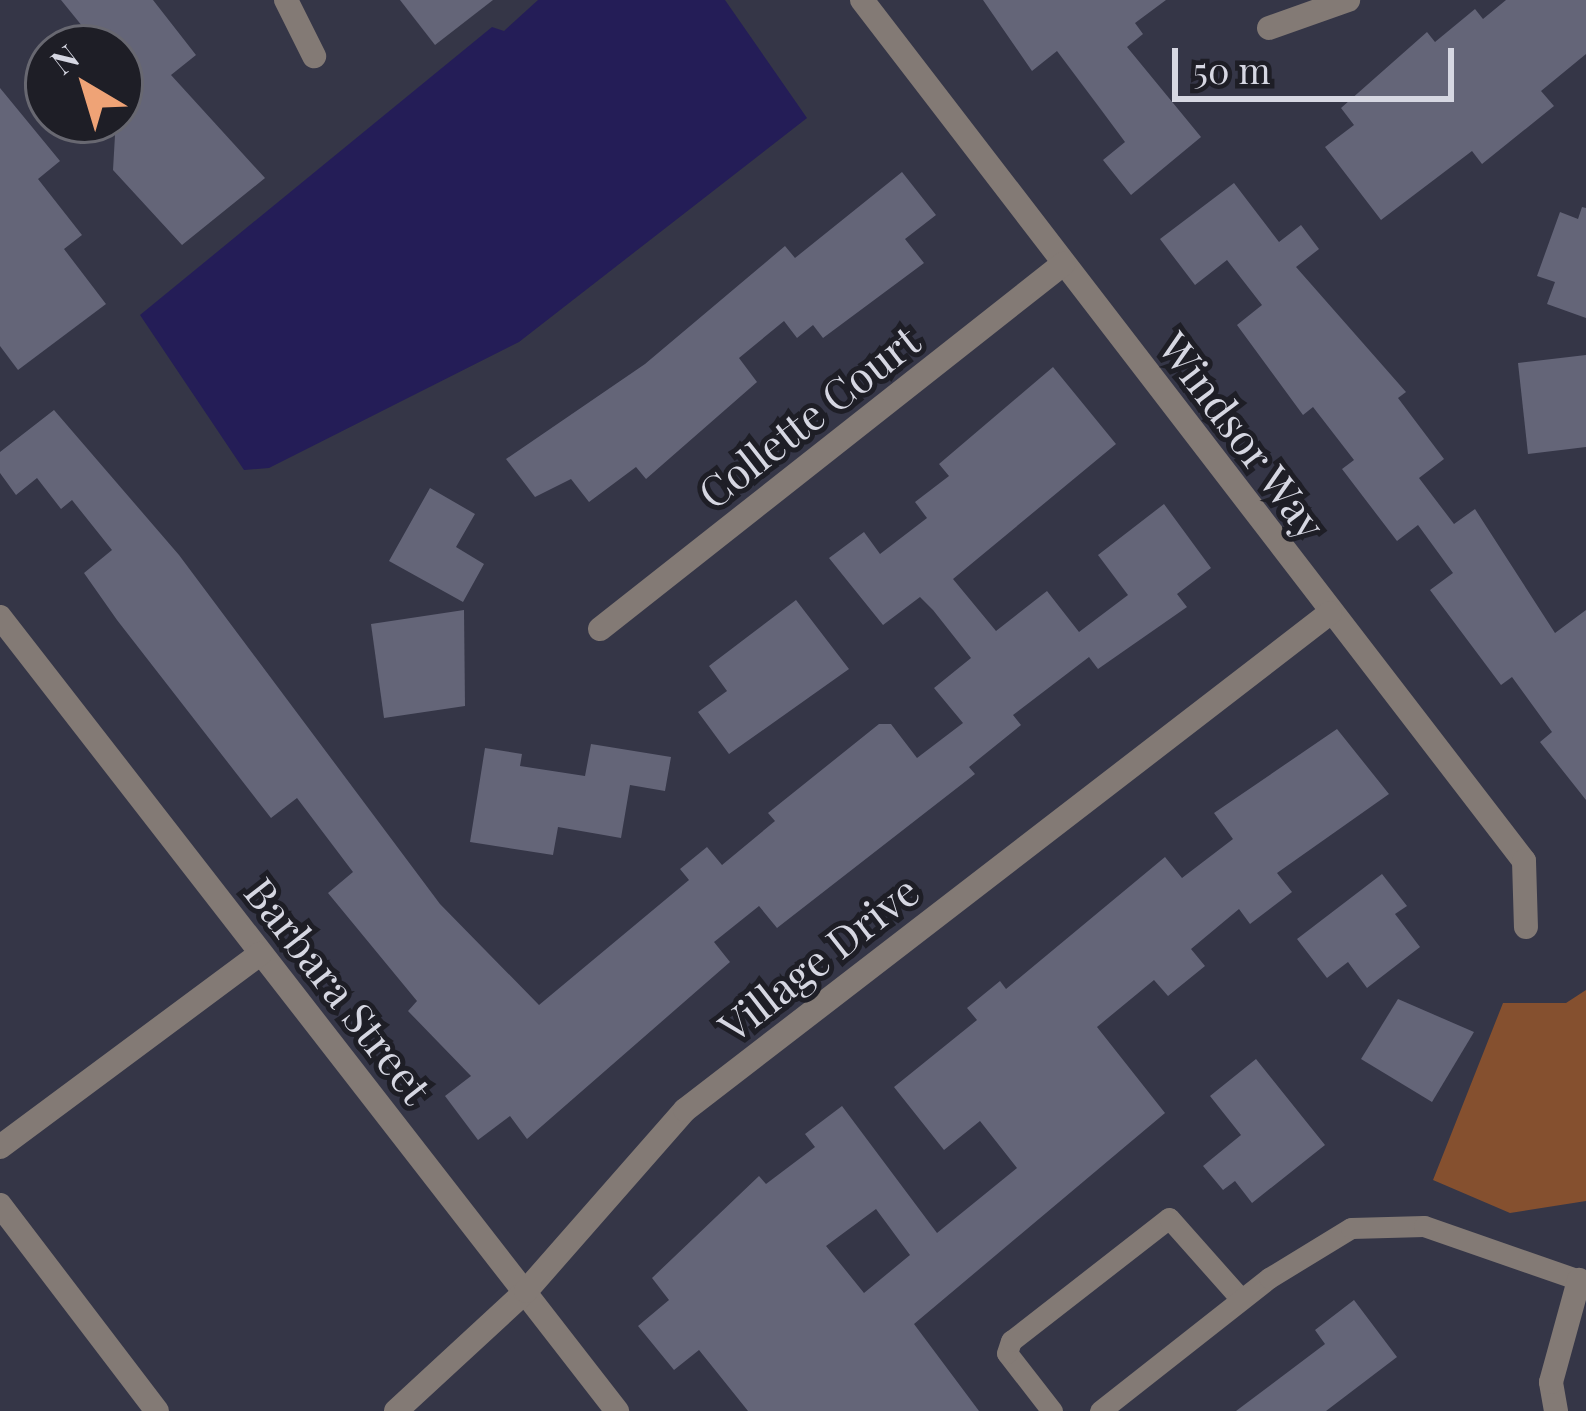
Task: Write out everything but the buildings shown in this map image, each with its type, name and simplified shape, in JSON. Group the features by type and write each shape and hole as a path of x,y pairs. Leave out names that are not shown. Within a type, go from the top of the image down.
{"street":[{"path":"286,0 314,56"},
{"name":"Windsor Way","path":"862,0 1525,861 1526,927"},
{"path":"1269,28 1348,0"},
{"name":"Collette Court","path":"600,628 1063,264"},
{"name":"Village Drive","path":"396,1411 526,1291 685,1110 1330,613"},
{"name":"Barbara Street","path":"0,617 617,1411"},
{"path":"0,1147 260,953"},
{"path":"0,1205 157,1411"},
{"path":"1556,1411 1551,1382 1579,1280"}],"lane":[{"path":"1052,1411 1007,1353 1011,1340 1169,1218 1241,1299"},
{"path":"1100,1411 1241,1299 1351,1228 1380,1223 1424,1226 1579,1280"}],"shaded area":[{"path":"538,0 725,0 807,118 519,342 269,468 244,470 140,315 492,27 504,31"},
{"path":"1586,990 1586,1201 1510,1213 1433,1180 1503,1003 1566,1003"}]}
